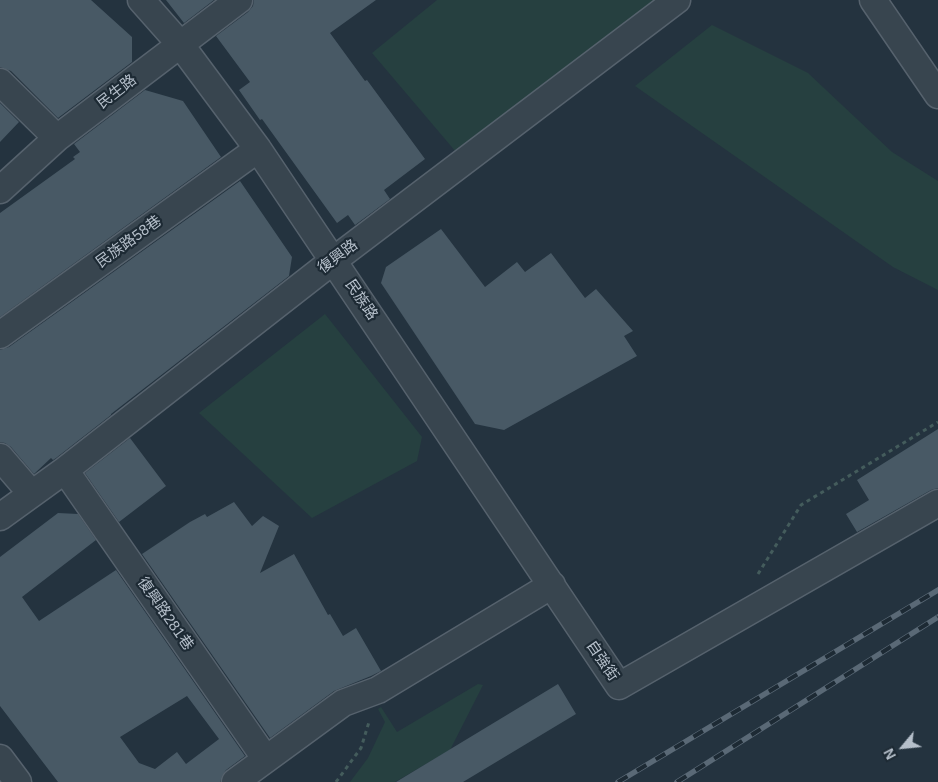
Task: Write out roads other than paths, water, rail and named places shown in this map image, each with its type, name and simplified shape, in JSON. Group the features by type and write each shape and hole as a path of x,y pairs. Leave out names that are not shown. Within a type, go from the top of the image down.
{"street":[{"name":"民族路","path":"141,0 180,44 258,148 552,585"},
{"name":"民生路","path":"0,190 57,138 238,0"},
{"name":"復興路","path":"0,517 65,470 334,260 677,0"},
{"path":"873,0 938,95"},
{"path":"0,82 57,138"},
{"name":"民族路58巷","path":"0,335 258,148"},
{"path":"0,457 31,493"},
{"name":"復興路281巷","path":"65,470 266,758"},
{"name":"自強街","path":"552,585 619,686 938,503"},
{"path":"235,782 343,703 378,690 552,585"},
{"path":"0,758 18,782"}],"railway":[{"path":"618,782 938,590"},
{"path":"677,782 938,617"}]}
